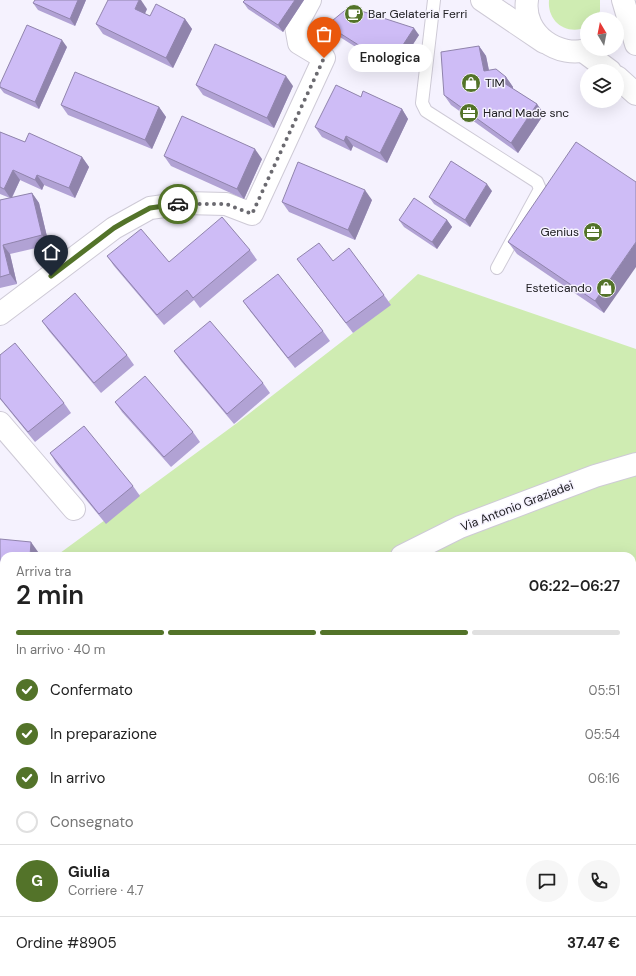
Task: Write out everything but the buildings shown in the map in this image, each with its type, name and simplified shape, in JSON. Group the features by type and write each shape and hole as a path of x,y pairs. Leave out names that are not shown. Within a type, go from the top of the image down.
{"street":[{"path":"0,314 114,228 150,208 185,203 226,204 252,214 324,58 299,43 296,26 310,0"},
{"path":"482,0 547,44 565,51 580,50"},
{"path":"527,0 529,20 536,34 547,44"},
{"path":"622,12 623,0"},
{"path":"623,0 636,44"},
{"path":"593,56 602,64"},
{"path":"624,83 636,94"},
{"path":"0,424 74,509"},
{"name":"Via Antonio Graziadei","path":"410,552 460,527 595,476 636,464"}],"lane":[{"path":"434,0 422,103 426,111 537,182 540,190 498,268"}],"shaded area":[{"path":"549,0 600,0 600,12 580,12 580,29 572,30 560,25 551,15"},
{"path":"418,274 636,349 636,552 61,552 237,423 362,326"}],"way so far":[{"path":"178,204 226,204 252,214 324,58"}],"place":[{"name":"Bar Gelateria Ferri","path":"354,14"},
{"name":"Enologica","path":"324,58"},
{"name":"TIM","path":"471,83"},
{"name":"Hand Made snc","path":"469,113"},
{"name":"Genius","path":"593,232"},
{"name":"Esteticando","path":"606,288"}],"route":[{"path":"51,276 114,228 126,221 150,208 178,204"}]}
